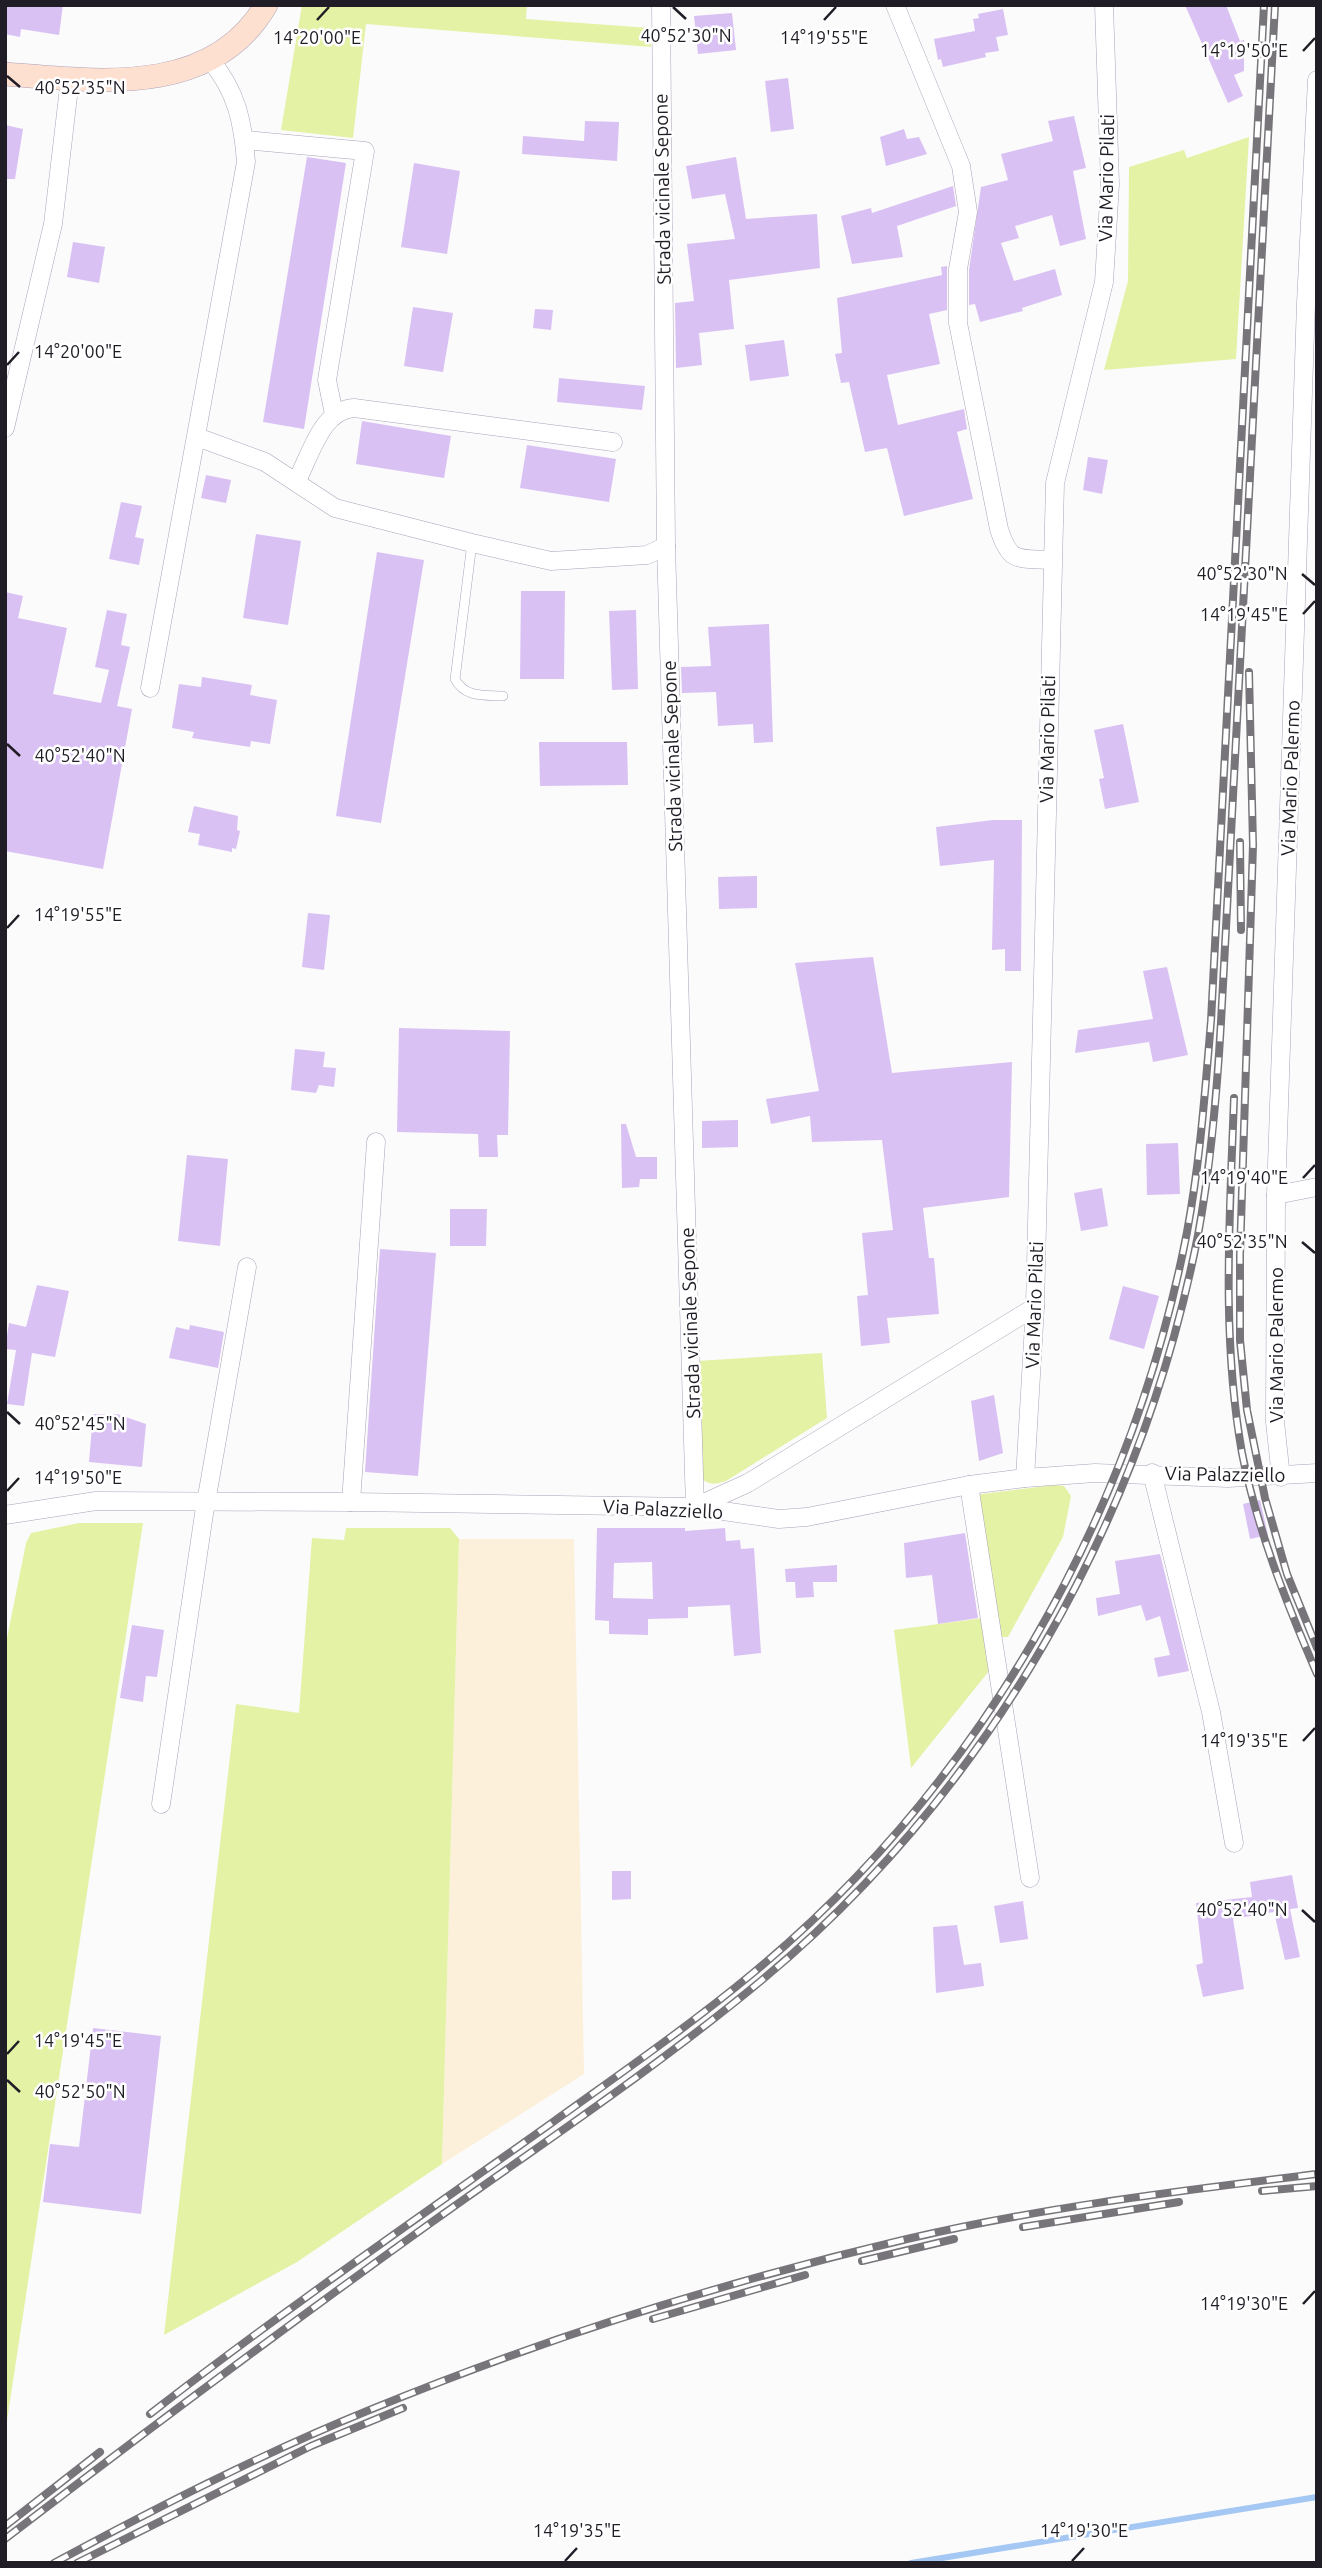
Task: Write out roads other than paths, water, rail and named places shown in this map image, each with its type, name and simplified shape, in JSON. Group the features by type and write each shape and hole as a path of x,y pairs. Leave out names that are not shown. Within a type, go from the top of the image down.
{"street":[{"path":"5,74 70,79 146,79 174,74 211,61 240,38 266,5"},
{"name":"Strada vicinale Sepone","path":"661,5 666,546 695,1507"},
{"path":"895,5 961,166 968,212 958,269 958,323 999,529 1006,551 1013,556 1052,560"},
{"name":"Via Mario Pilati","path":"1026,1478 1035,1307 1055,483 1104,282 1110,184 1104,5"},
{"path":"150,688 246,162 235,98 226,80 211,61"},
{"path":"5,428 53,224 70,79"},
{"name":"Via Mario Palermo","path":"1281,1477 1275,1422 1276,1195 1306,303 1317,80"},
{"path":"244,140 365,151 327,380 334,414"},
{"path":"296,482 327,421 340,409 354,408 613,442"},
{"path":"197,437 265,462 335,508 472,543 551,561 647,555 666,546"},
{"path":"351,1502 376,1142"},
{"path":"1276,1195 1317,1187"},
{"path":"161,1804 206,1503 247,1267"},
{"path":"695,1507 748,1483 1035,1307"},
{"path":"1152,1473 1211,1712 1234,1843"},
{"name":"Via Palazziello","path":"5,1515 96,1501 351,1502 695,1507 779,1519 807,1517 969,1485 1026,1478 1152,1473 1228,1478 1317,1473"},
{"path":"969,1485 1030,1878"}],"lane":[{"path":"472,543 455,679 461,688 471,694 503,696"}],"waterway":[{"path":"911,2563 1317,2497"}],"railway":[{"path":"150,2414 299,2302 680,2031 753,1973 834,1899 908,1819 975,1732 1034,1640 1085,1543 1128,1442 1162,1338 1187,1232 1199,1153 1211,1021 1264,5"},
{"path":"5,2539 324,2300 641,2074 762,1980 843,1906 918,1825 985,1737 1044,1645 1095,1547 1138,1446 1172,1342 1198,1235 1210,1155 1221,1022 1275,5"},
{"path":"1249,672 1253,845 1240,1255 1240,1340 1247,1410 1265,1498 1287,1574 1317,1648"},
{"path":"1240,842 1241,930"},
{"path":"1234,1098 1229,1320 1235,1409 1248,1481 1264,1537 1317,1674"},
{"path":"54,2563 208,2483 327,2428 499,2360 701,2293 907,2239 1009,2218 1111,2201 1317,2174"},
{"path":"1262,2191 1317,2186"},
{"path":"1023,2227 1179,2202"},
{"path":"862,2261 954,2239"},
{"path":"653,2319 805,2275"},
{"path":"77,2563 311,2446 403,2408"},
{"path":"5,2526 100,2452"}]}
